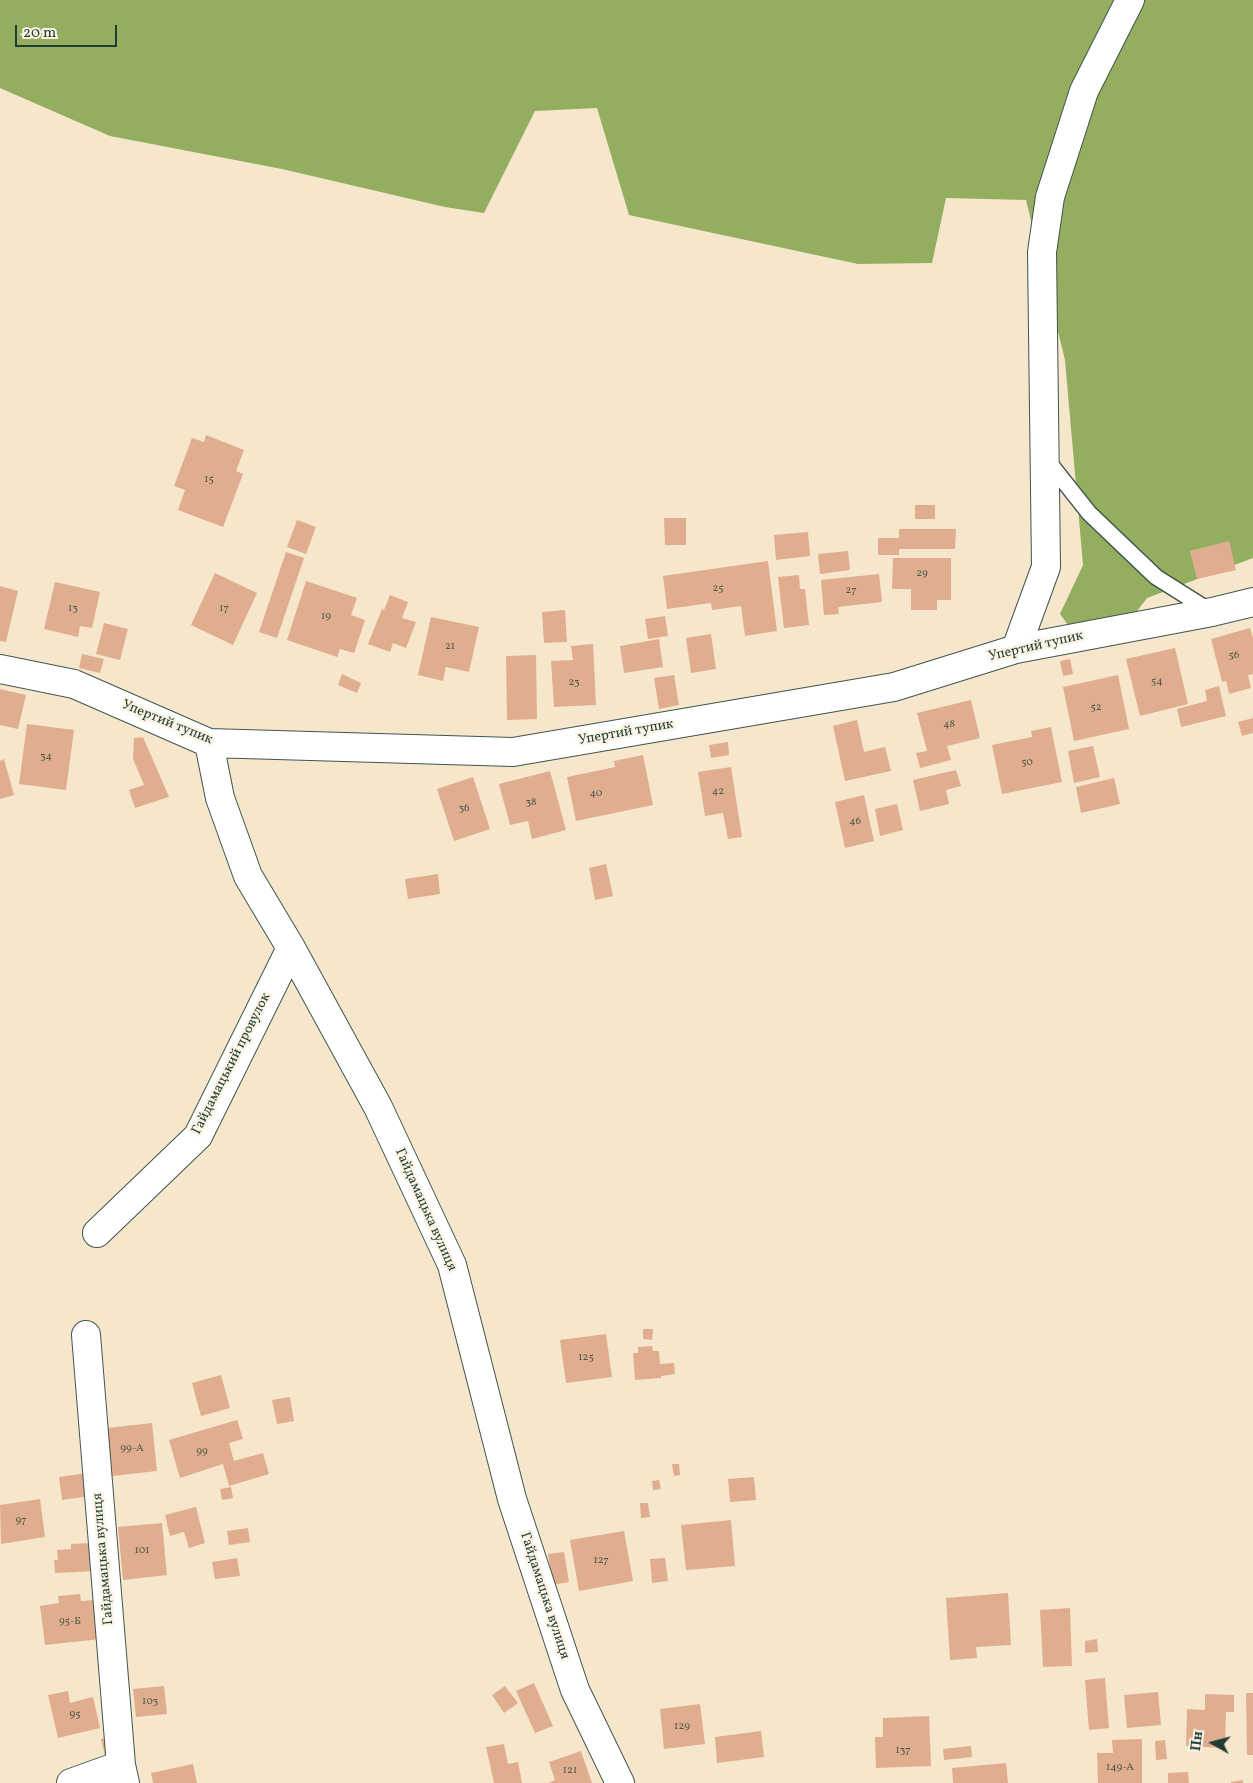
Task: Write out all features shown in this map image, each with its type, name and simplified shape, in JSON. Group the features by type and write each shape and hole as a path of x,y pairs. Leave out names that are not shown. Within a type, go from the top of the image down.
{"street":[{"path":"1016,649 1046,567 1043,455 1042,252 1050,197 1084,91 1130,0"},
{"name":"Упертий тупик","path":"0,670 74,684 209,743 513,752 894,687 1016,649 1212,612 1253,602"},
{"name":"Гайдамацька вулиця","path":"209,743 220,798 248,876 378,1107 452,1265 512,1499 576,1690 620,1783"},
{"name":"Гайдамацький провулок","path":"97,1232 198,1136 290,948"},
{"name":"Гайдамацька вулиця","path":"86,1335 123,1774"},
{"path":"71,1783 123,1774"}],"lane":[{"path":"1043,455 1089,513 1156,577 1212,612"}],"green space":[{"path":"0,0 1253,0 1253,558 1147,598 1128,623 1073,632 1060,614 1083,565 1065,360 1026,200 946,198 932,263 858,264 629,215 597,108 535,111 484,213 445,207 282,169 110,136 0,88"}],"building":[{"path":"206,435 244,450 236,471 243,474 223,527 178,510 185,490 174,486 192,438 204,442"},
{"path":"915,505 935,505 935,519 915,519"},
{"path":"664,518 686,518 686,545 665,545"},
{"path":"297,520 316,527 306,554 287,547"},
{"path":"899,529 956,529 955,549 899,549 899,555 878,555 878,538 899,538"},
{"path":"808,532 810,556 776,560 774,535"},
{"path":"1229,541 1236,570 1197,579 1190,551"},
{"path":"848,551 850,570 820,574 818,554"},
{"path":"286,552 304,558 277,638 259,632"},
{"path":"893,558 951,558 951,600 937,600 937,610 911,610 911,589 892,589"},
{"path":"768,561 777,631 745,636 741,606 712,610 711,603 667,609 663,576"},
{"path":"215,573 257,593 233,645 191,625"},
{"path":"879,574 882,602 838,607 839,614 824,615 821,580"},
{"path":"799,575 800,589 805,589 809,625 784,628 778,577"},
{"path":"306,581 357,598 351,615 365,620 354,653 340,649 337,657 287,640"},
{"path":"55,582 100,592 92,628 80,626 78,637 44,629"},
{"path":"0,586 18,591 6,642 0,641"},
{"path":"390,595 408,602 402,618 416,622 406,648 393,643 390,652 368,644 382,609 384,610"},
{"path":"565,610 567,642 544,643 542,612"},
{"path":"665,616 668,636 648,639 645,619"},
{"path":"431,617 479,627 469,672 446,667 443,681 418,675"},
{"path":"104,623 128,629 120,660 96,654"},
{"path":"1250,628 1253,638 1253,674 1248,675 1251,688 1229,694 1226,681 1222,682 1211,639"},
{"path":"711,634 716,669 691,673 686,638"},
{"path":"659,639 663,667 624,673 620,646"},
{"path":"593,644 596,705 554,707 551,661 573,660 571,646"},
{"path":"1175,648 1188,704 1140,716 1126,659"},
{"path":"82,654 104,659 100,673 79,668"},
{"path":"536,655 537,719 507,720 506,656"},
{"path":"1070,659 1073,674 1063,676 1060,661"},
{"path":"342,674 361,683 357,693 338,685"},
{"path":"674,675 679,705 659,709 654,678"},
{"path":"1118,675 1129,729 1074,741 1063,687"},
{"path":"1219,686 1226,716 1181,727 1177,709 1207,701 1205,690"},
{"path":"0,689 26,695 18,729 0,725"},
{"path":"971,700 980,738 947,746 951,760 920,768 916,753 927,751 917,713"},
{"path":"1253,718 1253,733 1242,736 1238,722"},
{"path":"857,720 864,752 885,747 891,771 845,781 833,726"},
{"path":"27,724 74,730 66,790 19,784"},
{"path":"1051,727 1062,782 1002,794 992,745 1032,737 1031,731"},
{"path":"143,737 169,797 135,808 129,790 144,785 133,759 134,738"},
{"path":"728,742 729,755 711,758 709,745"},
{"path":"1093,746 1100,777 1074,783 1068,751"},
{"path":"643,755 653,805 576,821 567,777 615,767 614,761"},
{"path":"4,759 14,795 0,799 0,761"},
{"path":"731,767 742,837 728,839 723,813 705,816 698,772"},
{"path":"956,770 961,786 946,790 949,804 920,811 913,780"},
{"path":"550,771 566,830 532,839 528,821 510,825 499,784"},
{"path":"473,777 490,829 454,841 437,789"},
{"path":"1114,778 1120,804 1081,813 1076,787"},
{"path":"864,795 874,841 845,848 835,802"},
{"path":"897,804 903,830 880,836 875,809"},
{"path":"606,864 613,896 595,900 589,868"},
{"path":"438,874 440,894 408,899 405,879"},
{"path":"643,1329 653,1329 652,1340 643,1339"},
{"path":"606,1334 612,1377 566,1383 560,1340"},
{"path":"652,1346 653,1351 659,1351 660,1364 674,1363 675,1374 661,1376 661,1378 635,1380 633,1353 638,1353 638,1347"},
{"path":"221,1375 230,1408 201,1416 192,1383"},
{"path":"290,1397 294,1421 277,1424 272,1400"},
{"path":"237,1420 243,1439 229,1443 234,1461 263,1453 269,1474 229,1486 223,1464 180,1478 169,1440"},
{"path":"152,1423 157,1471 112,1476 107,1428"},
{"path":"672,1464 679,1464 680,1475 674,1476"},
{"path":"87,1473 90,1496 62,1500 59,1477"},
{"path":"754,1477 756,1500 730,1502 728,1479"},
{"path":"659,1480 661,1489 653,1490 652,1481"},
{"path":"231,1487 233,1498 222,1500 220,1489"},
{"path":"40,1499 45,1537 1,1544 0,1505"},
{"path":"640,1503 648,1503 650,1517 641,1518"},
{"path":"196,1507 205,1543 189,1548 184,1532 170,1536 165,1515"},
{"path":"731,1520 735,1566 686,1570 681,1525"},
{"path":"162,1523 167,1575 123,1580 118,1527"},
{"path":"248,1528 250,1542 229,1545 227,1531"},
{"path":"624,1531 633,1581 579,1591 570,1540"},
{"path":"93,1543 94,1571 55,1573 54,1560 58,1560 57,1550 71,1549 71,1544"},
{"path":"564,1552 569,1582 553,1585 548,1554"},
{"path":"237,1558 240,1576 215,1579 212,1562"},
{"path":"665,1558 668,1581 652,1583 650,1559"},
{"path":"1008,1593 1011,1645 976,1647 977,1658 950,1660 946,1598"},
{"path":"80,1594 81,1601 96,1600 101,1639 45,1645 40,1606 59,1603 58,1596"},
{"path":"1070,1608 1072,1666 1043,1667 1040,1610"},
{"path":"1097,1639 1098,1652 1085,1653 1085,1641"},
{"path":"1105,1678 1109,1728 1089,1730 1085,1680"},
{"path":"534,1683 553,1726 535,1733 516,1691"},
{"path":"164,1686 167,1714 136,1717 133,1689"},
{"path":"505,1686 518,1703 504,1713 492,1695"},
{"path":"68,1691 70,1703 93,1697 100,1728 58,1738 48,1695"},
{"path":"1158,1692 1161,1725 1127,1728 1124,1695"},
{"path":"1246,1693 1253,1693 1253,1755 1247,1755"},
{"path":"1205,1694 1234,1695 1234,1712 1226,1712 1225,1748 1186,1746 1187,1709 1205,1710"},
{"path":"700,1704 705,1744 664,1749 660,1709"},
{"path":"929,1716 931,1766 876,1768 875,1737 883,1737 883,1718"},
{"path":"761,1731 764,1757 717,1763 715,1737"},
{"path":"111,1737 115,1753 105,1756 101,1739"},
{"path":"1142,1739 1142,1783 1098,1783 1097,1753 1113,1753 1112,1740"},
{"path":"1165,1740 1167,1759 1156,1760 1155,1741"},
{"path":"504,1744 508,1764 518,1762 522,1783 494,1783 486,1747"},
{"path":"971,1746 972,1757 944,1760 943,1749"},
{"path":"581,1751 592,1783 548,1783 555,1780 549,1762"},
{"path":"1006,1763 1008,1783 953,1783 952,1768"},
{"path":"193,1764 197,1783 153,1783 151,1773"},
{"path":"1188,1772 1189,1783 1168,1783 1168,1773"},
{"path":"1243,1780 1243,1783 1231,1783 1231,1782"}]}
